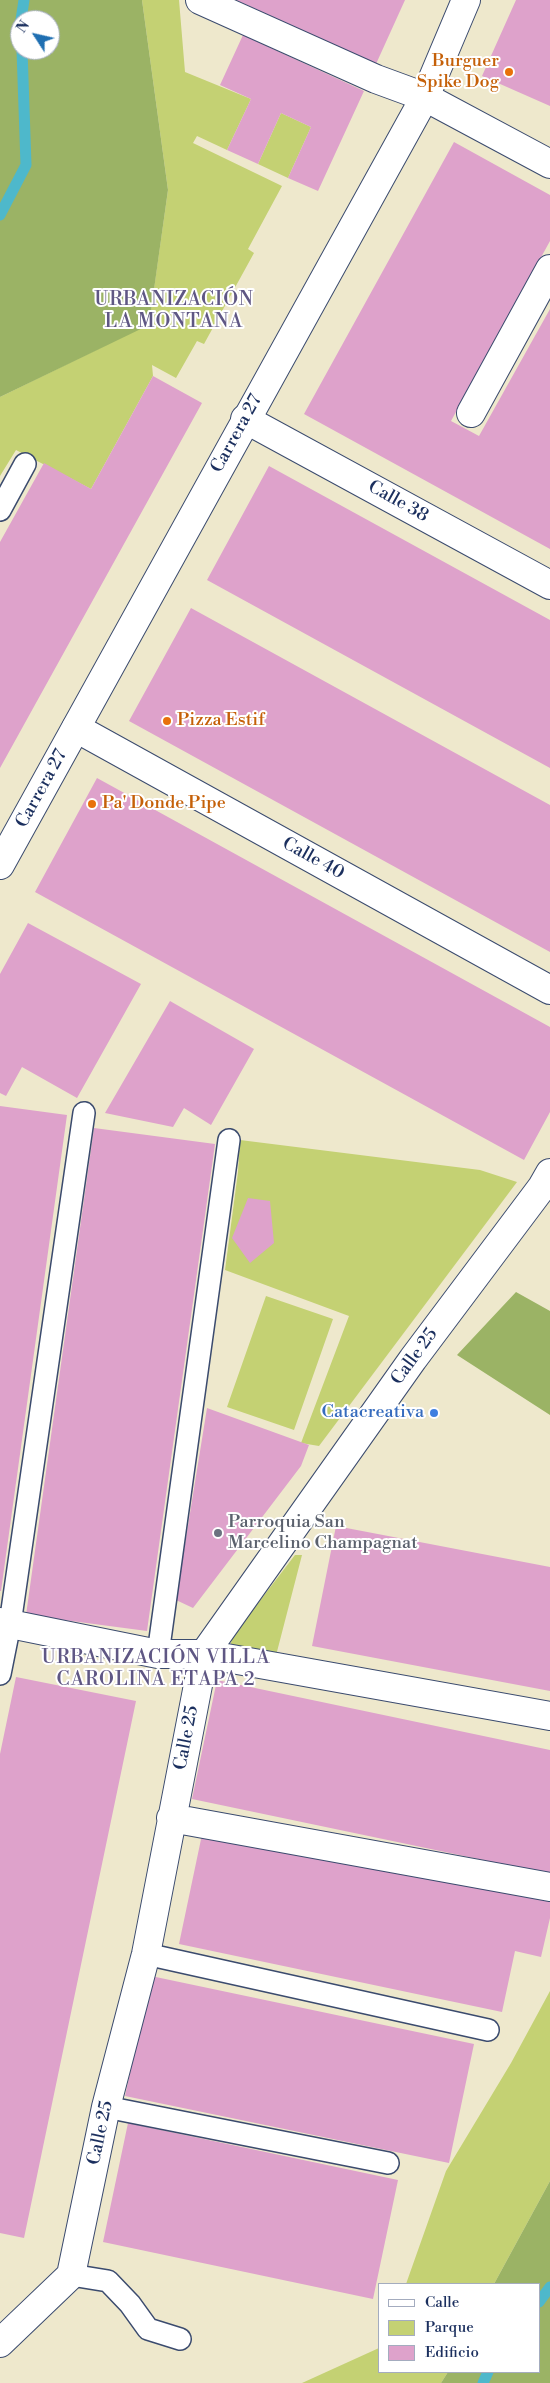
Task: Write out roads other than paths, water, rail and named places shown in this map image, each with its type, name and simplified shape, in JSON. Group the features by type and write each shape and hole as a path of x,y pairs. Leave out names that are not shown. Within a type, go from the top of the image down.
{"street":[{"path":"200,0 376,79 425,97 550,164"},
{"name":"Carrera 27","path":"0,865 245,419 425,97 466,0"},
{"path":"471,413 550,269"},
{"name":"Calle 38","path":"245,419 550,585"},
{"name":"Calle 40","path":"76,728 550,990"},
{"name":"Calle 25","path":"71,2275 106,2107 146,1954 204,1654 413,1359 547,1184"},
{"path":"5,1623 158,1654 204,1654 550,1716"},
{"path":"171,1818 550,1887"},
{"path":"0,2343 71,2275"}],"lane":[{"path":"0,510 25,464"},
{"path":"0,1674 5,1623 84,1113"},
{"path":"158,1654 229,1140"},
{"path":"146,1954 488,2030"},
{"path":"106,2107 388,2163"},
{"path":"71,2275 108,2281 130,2304 148,2330 180,2339"}],"waterway":[{"path":"22,10 24,0"},
{"path":"0,215 26,165 22,60"},
{"path":"540,2301 550,2287"},
{"path":"483,2383 488,2373"}],"place":[{"name":"Burguer Spike Dog","path":"509,72"},
{"name":"Pizza Estif","path":"167,721"},
{"name":"Pa' Donde Pipe","path":"92,804"},
{"name":"Catacreativa","path":"434,1413"},
{"name":"Parroquia San Marcelino Champagnat","path":"218,1533"}],"district":[{"name":"URBANIZACIÓN LA MONTANA","path":"174,311"},
{"name":"URBANIZACIÓN VILLA CAROLINA ETAPA 2","path":"156,1669"}]}
